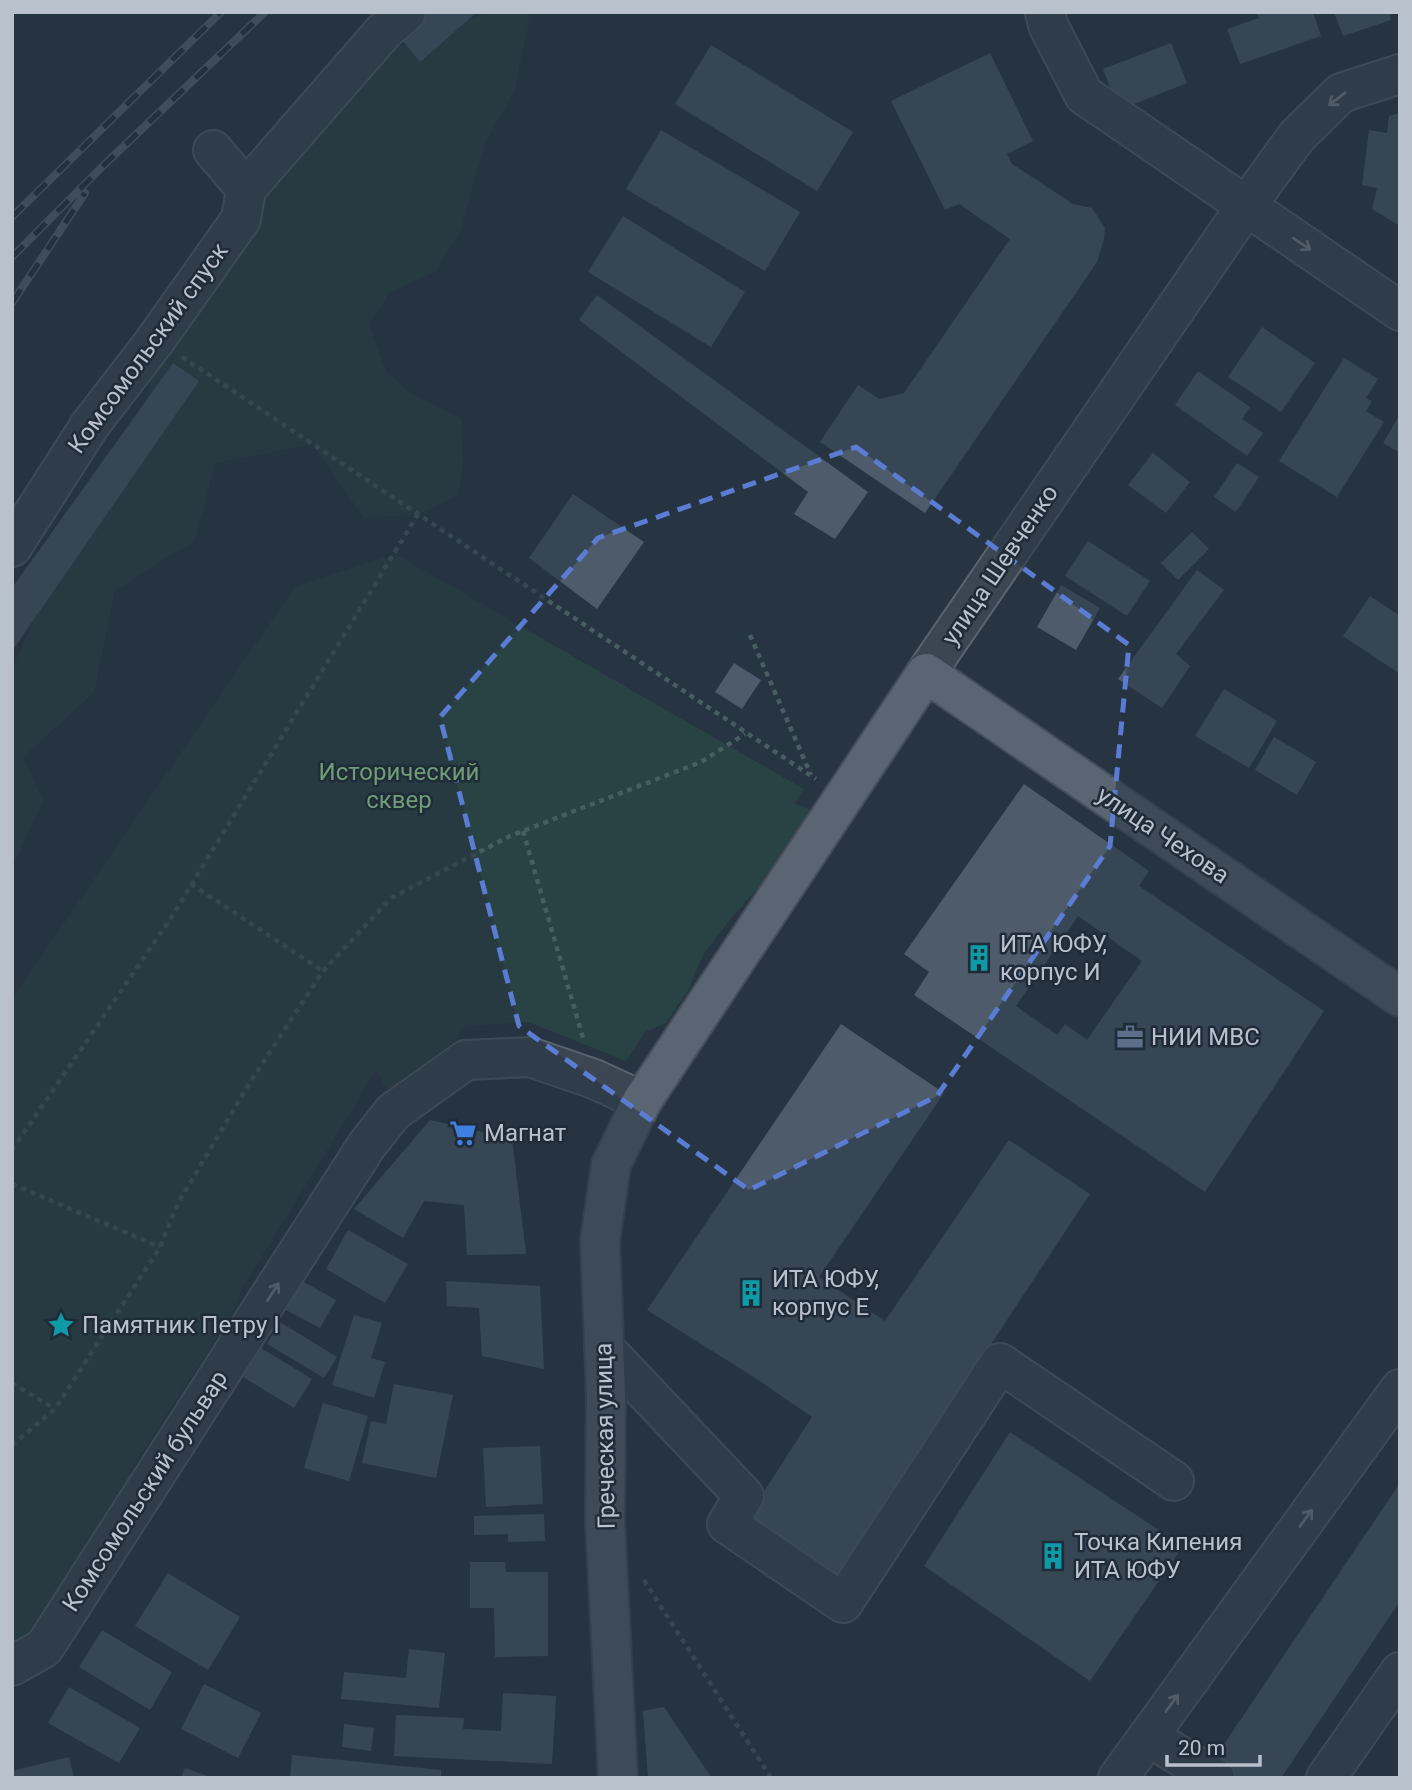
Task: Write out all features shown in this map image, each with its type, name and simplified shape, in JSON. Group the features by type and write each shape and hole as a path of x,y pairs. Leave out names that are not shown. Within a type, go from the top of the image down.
{"main road":[{"name":"улица Шевченко","path":"642,1101 926,673"},
{"name":"улица Чехова","path":"926,673 1400,997"},
{"name":"Греческая улица","path":"618,1778 605,1521 600,1241 611,1165 642,1101"}],"street":[{"path":"212,150 246,189 384,31 406,12"},
{"path":"1045,12 1048,25 1084,95 1400,311"},
{"name":"улица Шевченко","path":"926,673 1245,206 1297,136 1341,93 1400,74"},
{"name":"Комсомольский спуск","path":"12,547 90,425 241,219 246,189"},
{"name":"Комсомольский бульвар","path":"12,1666 44,1648 367,1145 393,1112 466,1060 530,1057 594,1079 642,1101"},
{"path":"604,1348 744,1496 727,1524 843,1603 1000,1363 1174,1481"},
{"path":"1118,1778 1400,1388"},
{"path":"1326,1778 1400,1672"},
{"path":"1149,1736 1215,1778"}],"path":[{"path":"153,342 197,365 843,798"},
{"path":"12,1150 164,929 418,514"},
{"path":"750,635 812,777"},
{"path":"12,1445 55,1409 160,1247 178,1203 323,971 391,898 523,831 701,762 745,734"},
{"path":"523,831 594,1079"},
{"path":"191,884 323,971"},
{"path":"12,1184 160,1247"},
{"path":"12,1383 55,1409"},
{"path":"643,1579 771,1778"}],"highlighted area":[{"path":"856,447 1129,645 1110,846 937,1096 749,1190 519,1026 440,717 598,538"}],"green space":[{"path":"488,12 529,12 514,91 484,145 461,229 436,271 388,294 369,325 386,372 411,394 461,418 463,464 458,495 418,514 364,518 313,444 215,463 195,540 115,590 94,692 23,757 43,801 18,855 12,862 12,669 73,532 149,406 154,342 370,59"},
{"name":"Исторический сквер","path":"395,554 804,789 795,803 814,811 784,859 704,953 688,991 666,1023 645,1032 626,1061 528,1022 466,1026 421,1077 387,1089 376,1070 241,1290 231,1316 131,1469 133,1484 66,1588 32,1631 12,1645 12,999 295,587"}],"building":[{"path":"427,12 477,12 420,62 399,36"},
{"path":"1257,12 1313,12 1321,36 1240,64 1227,29 1259,18"},
{"path":"1334,12 1397,13 1390,15 1391,20 1343,36"},
{"path":"1171,43 1187,83 1119,110 1103,69"},
{"path":"711,45 853,132 817,191 675,104"},
{"path":"990,53 1033,141 1007,154 1012,164 1073,204 1092,208 1105,228 1104,239 1097,262 925,513 820,442 858,385 879,399 904,393 1010,239 959,204 945,210 891,101"},
{"path":"1400,113 1400,226 1372,209 1377,188 1362,185 1369,130 1387,133 1389,116"},
{"path":"661,130 800,212 765,271 626,189"},
{"path":"623,216 745,292 711,347 588,272"},
{"path":"597,295 868,492 835,539 794,514 808,492 579,320"},
{"path":"1262,327 1315,363 1281,412 1228,377"},
{"path":"1344,358 1378,379 1366,398 1372,401 1366,411 1384,422 1337,497 1279,461"},
{"path":"173,363 199,381 12,651 12,588"},
{"path":"1198,371 1250,407 1242,419 1263,433 1247,456 1175,405"},
{"path":"1400,414 1400,453 1383,443"},
{"path":"1153,453 1190,482 1166,513 1128,485"},
{"path":"1237,463 1259,477 1236,512 1214,497"},
{"path":"573,494 644,542 597,609 529,558"},
{"path":"1192,532 1209,549 1178,580 1161,563"},
{"path":"1088,541 1150,581 1127,616 1065,576"},
{"path":"1197,570 1224,590 1176,654 1190,666 1162,708 1118,679"},
{"path":"1061,585 1100,608 1076,650 1037,627"},
{"path":"1370,596 1400,616 1400,674 1343,636"},
{"path":"734,663 761,680 742,709 715,692"},
{"path":"1224,689 1277,721 1249,768 1195,736"},
{"path":"1274,737 1316,762 1297,795 1255,770"},
{"name":"ИТА ЮФУ, корпус И","path":"1024,784 1149,871 1139,886 1324,1011 1205,1192 914,995 929,972 904,954","holes":["1078,916 1142,961 1087,1040 1065,1024 1057,1035 1016,1006"]},
{"name":"ИТА ЮФУ, корпус Е","path":"841,1024 944,1093 819,1277 885,1321 1009,1140 1090,1194 835,1581 745,1521 812,1417 647,1310"},
{"path":"430,1120 512,1139 526,1254 467,1255 464,1205 424,1201 403,1238 354,1209"},
{"path":"348,1230 408,1264 385,1303 326,1269"},
{"path":"302,1281 336,1300 320,1328 286,1310"},
{"path":"446,1281 540,1286 544,1369 482,1356 479,1308 447,1306"},
{"path":"354,1315 382,1323 371,1358 385,1362 374,1398 332,1385"},
{"path":"280,1322 337,1357 324,1378 267,1344"},
{"path":"261,1348 312,1379 294,1408 243,1377"},
{"path":"394,1384 453,1395 436,1478 362,1463 371,1421 386,1424"},
{"path":"323,1403 368,1416 349,1481 304,1468"},
{"name":"Точка Кипения ИТА ЮФУ","path":"1010,1432 1183,1546 1090,1681 924,1566"},
{"path":"540,1446 543,1504 486,1507 483,1448"},
{"path":"1400,1483 1400,1601 1281,1778 1214,1778 1214,1759"},
{"path":"544,1514 545,1541 508,1542 508,1534 474,1535 474,1516"},
{"path":"470,1562 505,1562 506,1572 548,1572 548,1656 495,1657 494,1608 470,1608"},
{"path":"168,1573 240,1617 208,1670 135,1626"},
{"path":"102,1630 172,1672 150,1710 79,1667"},
{"path":"409,1649 445,1653 439,1708 341,1699 344,1672 406,1678"},
{"path":"204,1684 261,1713 238,1758 181,1729"},
{"path":"69,1687 140,1728 119,1763 48,1723"},
{"path":"503,1693 556,1696 552,1764 394,1756 396,1715 464,1718 463,1729 501,1731"},
{"path":"664,1707 712,1778 648,1778 643,1711"},
{"path":"344,1724 374,1728 371,1751 342,1747"},
{"path":"292,1755 441,1770 441,1778 290,1778"},
{"path":"69,1757 74,1778 12,1778 12,1771"},
{"path":"185,1768 210,1777 210,1778 181,1778"}],"railway":[{"path":"12,217 221,12"},
{"path":"12,257 105,164 265,12"},
{"path":"12,303 85,193"}],"place":[{"name":"ИТА ЮФУ, корпус И","path":"979,958"},
{"name":"НИИ МВС","path":"1130,1037"},
{"name":"Магнат","path":"463,1133"},
{"name":"ИТА ЮФУ, корпус Е","path":"751,1293"},
{"name":"Памятник Петру I","path":"61,1325"},
{"name":"Точка Кипения ИТА ЮФУ","path":"1053,1556"}]}
